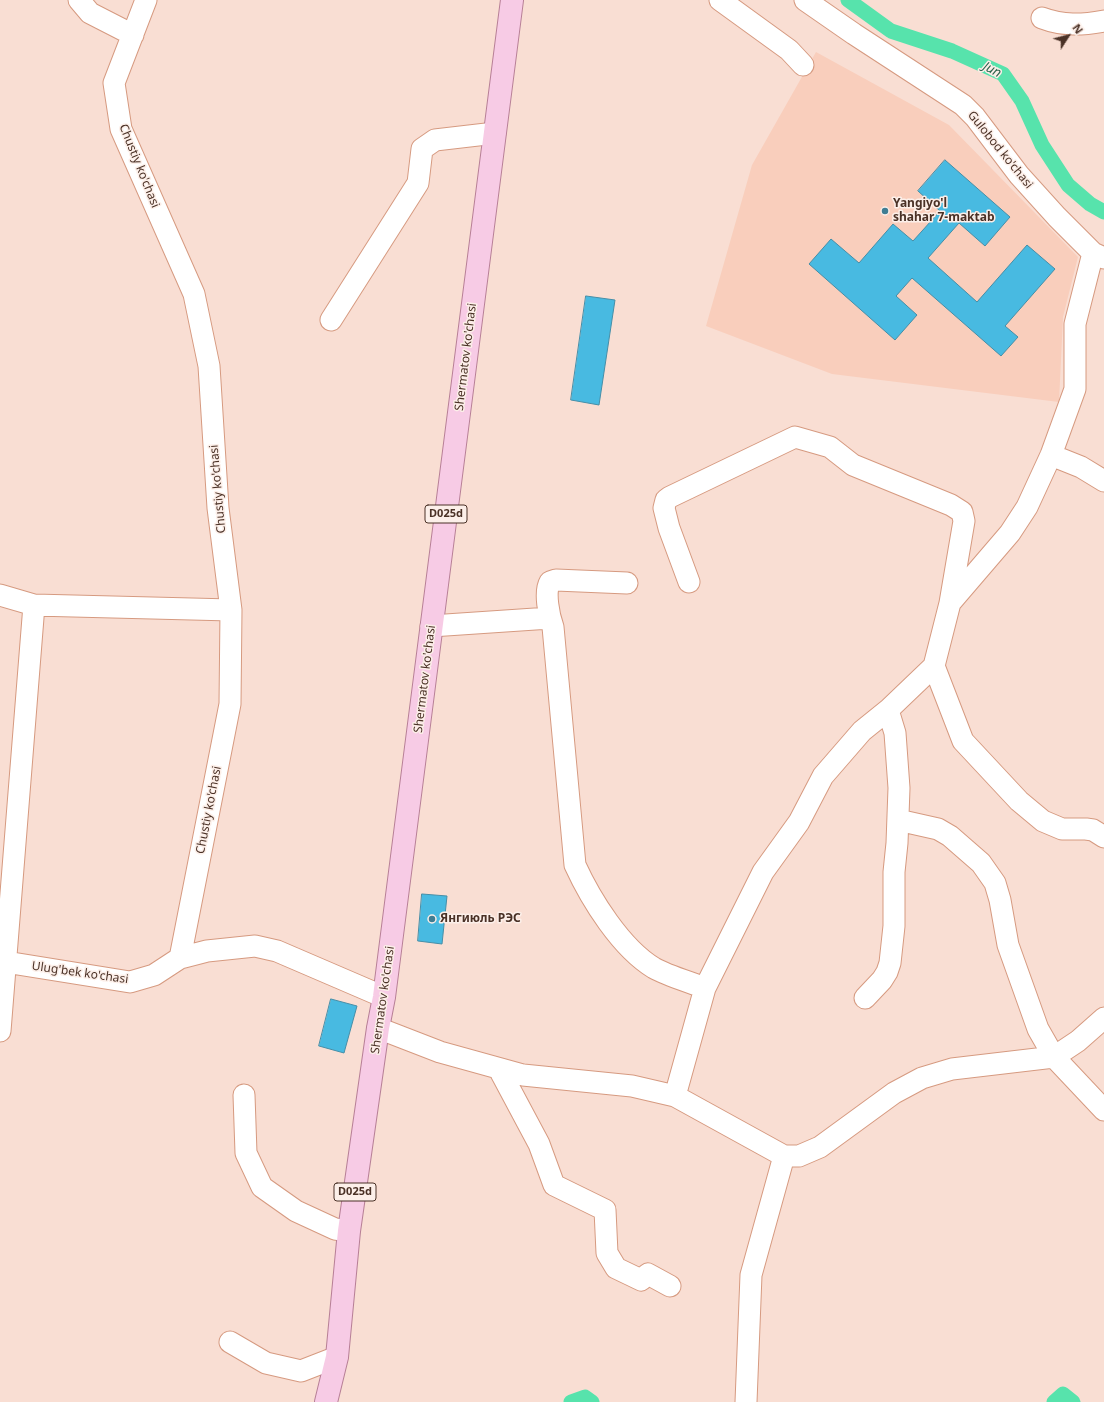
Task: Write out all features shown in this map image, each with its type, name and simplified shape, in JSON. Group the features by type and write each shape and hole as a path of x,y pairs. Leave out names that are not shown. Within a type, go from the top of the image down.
{"main road":[{"name":"Shermatov ko'chasi","path":"339,1402 337,1357 349,1231 378,1028 384,997 512,0"},
{"name":"Shermatov ko'chasi","path":"326,1402 337,1357"}],"street":[{"path":"79,0 90,13 133,35"},
{"name":"Chustiy ko'chasi","path":"146,0 114,83 121,129 194,294 209,366 218,508 231,610 230,704 180,958"},
{"path":"720,0 789,50 803,65"},
{"name":"Gulobod ko'chasi","path":"805,0 854,34 963,104 1020,176 1056,217 1098,256"},
{"path":"1042,18 1055,23 1075,25 1104,21"},
{"path":"331,320 418,183 422,149 435,140 495,133"},
{"path":"950,603 1010,533 1027,507 1051,455 1075,389 1075,324 1098,256"},
{"path":"675,1096 705,988 763,872 799,822 823,776 862,731 888,710 934,666 950,603 964,521 962,512 951,505 853,465 830,447 794,437 666,500 664,508 669,528 689,582"},
{"path":"1051,455 1081,467 1104,481"},
{"path":"626,583 553,581 550,582 547,590 552,627 575,865 584,885 601,911 624,941 642,960 656,969 705,988"},
{"path":"0,595 34,604 231,610"},
{"path":"0,1031 2,962 34,604"},
{"path":"431,626 550,618"},
{"path":"934,666 963,741 1019,801 1043,821 1062,829 1093,830 1104,837"},
{"path":"865,998 882,980 887,972 890,963 894,926 894,872 897,843 899,788 895,733 888,710"},
{"path":"898,820 938,829 950,836 981,863 995,883 1000,900 1008,945 1038,1029 1054,1057 1104,1110"},
{"name":"Ulug'bek ko'chasi","path":"2,962 130,982 154,976 180,958 207,951 232,947 255,946 277,951 384,997"},
{"path":"378,1028 440,1052 522,1075 632,1086 675,1096 784,1156 799,1156 820,1147 894,1093 922,1078 952,1069 1054,1057 1078,1041 1104,1019"},
{"path":"499,1069 539,1144 554,1185 605,1210 607,1253 616,1268 641,1280 648,1274 670,1286"},
{"path":"244,1095 246,1153 262,1187 296,1211 335,1229 349,1231"},
{"path":"746,1402 751,1275 784,1156"},
{"path":"230,1342 266,1363 301,1371 337,1357"}],"shaded area":[{"name":"Yangiyo'l shahar 7-maktab","path":"816,52 949,125 1078,257 1063,317 1059,402 832,374 706,326 752,165"}],"building":[{"path":"945,160 1010,217 985,246 959,223 928,258 977,302 1027,245 1055,269 1005,326 1018,337 1001,356 912,278 896,296 917,315 895,340 809,264 831,239 859,263 893,224 913,241 940,211 918,191"},
{"path":"586,296 615,300 599,405 571,400"},
{"name":"Янгиюль РЭС","path":"422,894 447,896 442,944 418,941"},
{"path":"331,999 357,1006 344,1053 319,1046"}],"waterway":[{"name":"Jun","path":"848,0 891,31 952,51 1003,74 1022,101 1042,145 1068,185 1090,204 1104,212"},
{"path":"1054,1402 1063,1394 1073,1402"},
{"path":"571,1402 585,1397 592,1402"}],"place":[{"name":"Yangiyo'l shahar 7-maktab","path":"885,211"},
{"name":"Янгиюль РЭС","path":"432,919"}]}
